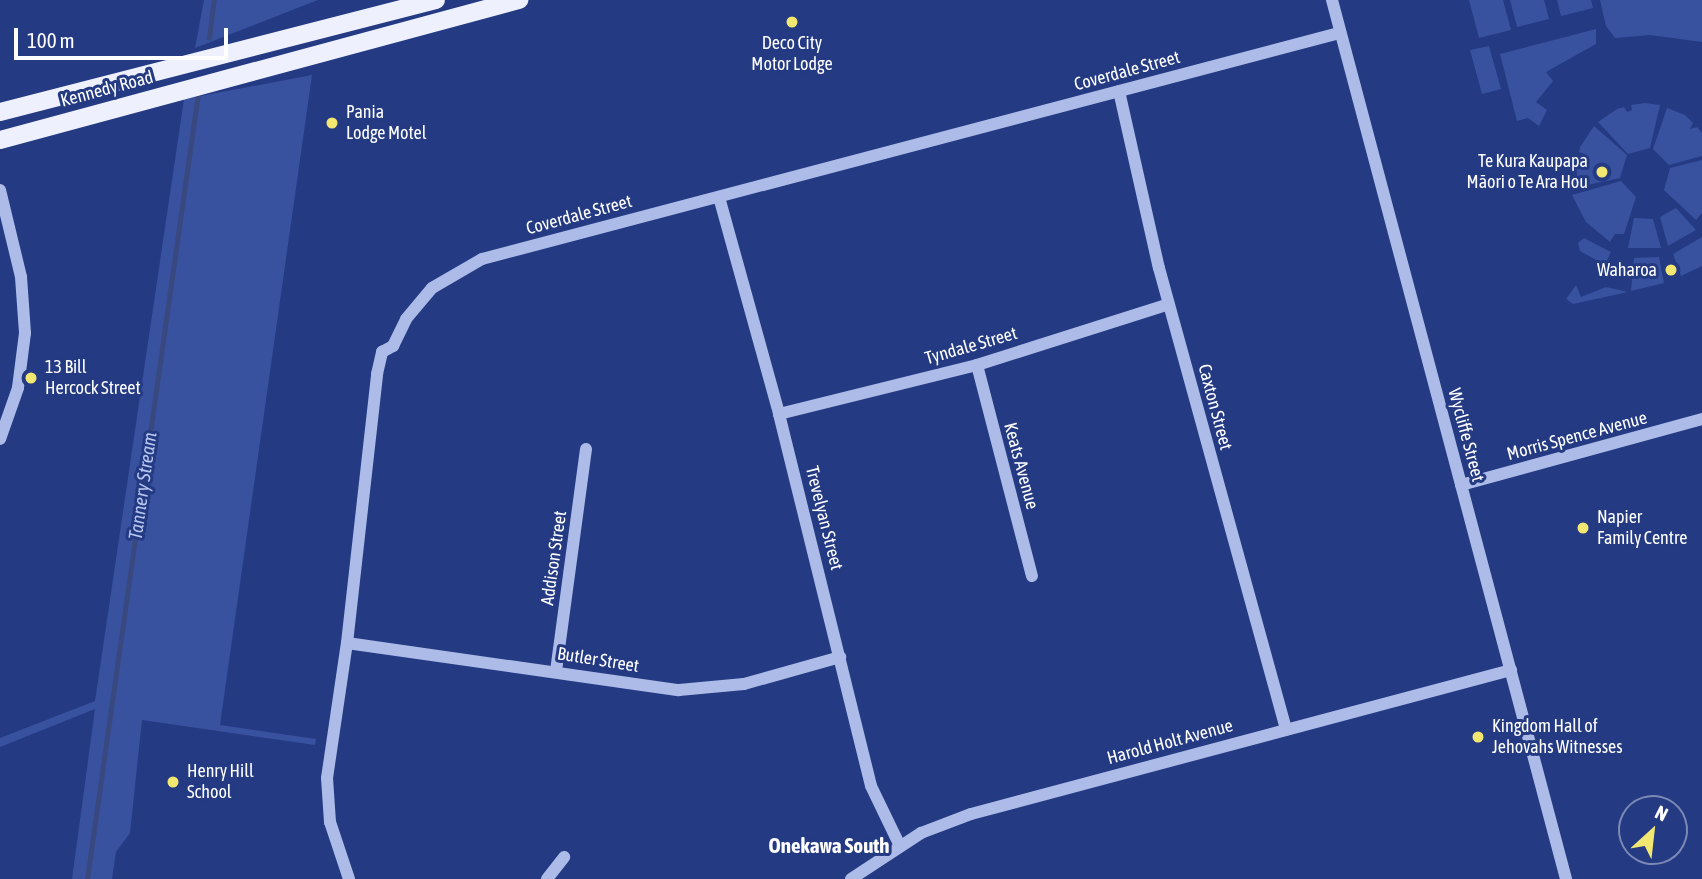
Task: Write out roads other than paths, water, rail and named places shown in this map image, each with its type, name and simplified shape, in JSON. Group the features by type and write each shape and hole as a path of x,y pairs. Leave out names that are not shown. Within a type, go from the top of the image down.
{"main road":[{"name":"Kennedy Road","path":"0,111 436,0"},
{"name":"Kennedy Road","path":"0,140 519,0"},
{"path":"301,36 306,56"}],"street":[{"name":"Wycliffe Street","path":"1332,0 1566,879"},
{"name":"Coverdale Street","path":"349,879 330,822 327,778 347,643 377,374 382,352 393,346 415,305 447,276 482,259 1339,33"},
{"name":"Caxton Street","path":"1119,91 1169,304 1286,730"},
{"path":"0,190 21,277 25,313 18,388 0,439"},
{"name":"Trevelyan Street","path":"719,197 779,414 871,786 900,846"},
{"name":"Tyndale Street","path":"779,414 977,365 1169,304"},
{"name":"Keats Avenue","path":"977,365 1032,576"},
{"name":"Morris Spence Avenue","path":"1461,485 1702,418"},
{"name":"Addison Street","path":"556,671 586,449"},
{"name":"Butler Street","path":"347,643 680,690 712,690 840,657"},
{"name":"Harold Holt Avenue","path":"851,879 900,846 971,814 1511,670"},
{"path":"547,879 564,857"}],"waterway":[{"name":"Tannery Stream","path":"209,38 214,0"},
{"name":"Tannery Stream","path":"87,879 198,93"}],"place":[{"name":"Deco City Motor Lodge","path":"792,22"},
{"name":"Pania Lodge Motel","path":"332,123"},
{"name":"Te Kura Kaupapa Māori o Te Ara Hou","path":"1602,172"},
{"name":"Waharoa","path":"1671,270"},
{"name":"13 Bill Hercock Street","path":"31,378"},
{"name":"Napier Family Centre","path":"1583,528"},
{"name":"Kingdom Hall of Jehovahs Witnesses","path":"1478,737"},
{"name":"Henry Hill School","path":"173,782"}],"district":[{"name":"Onekawa South","path":"829,845"}]}
